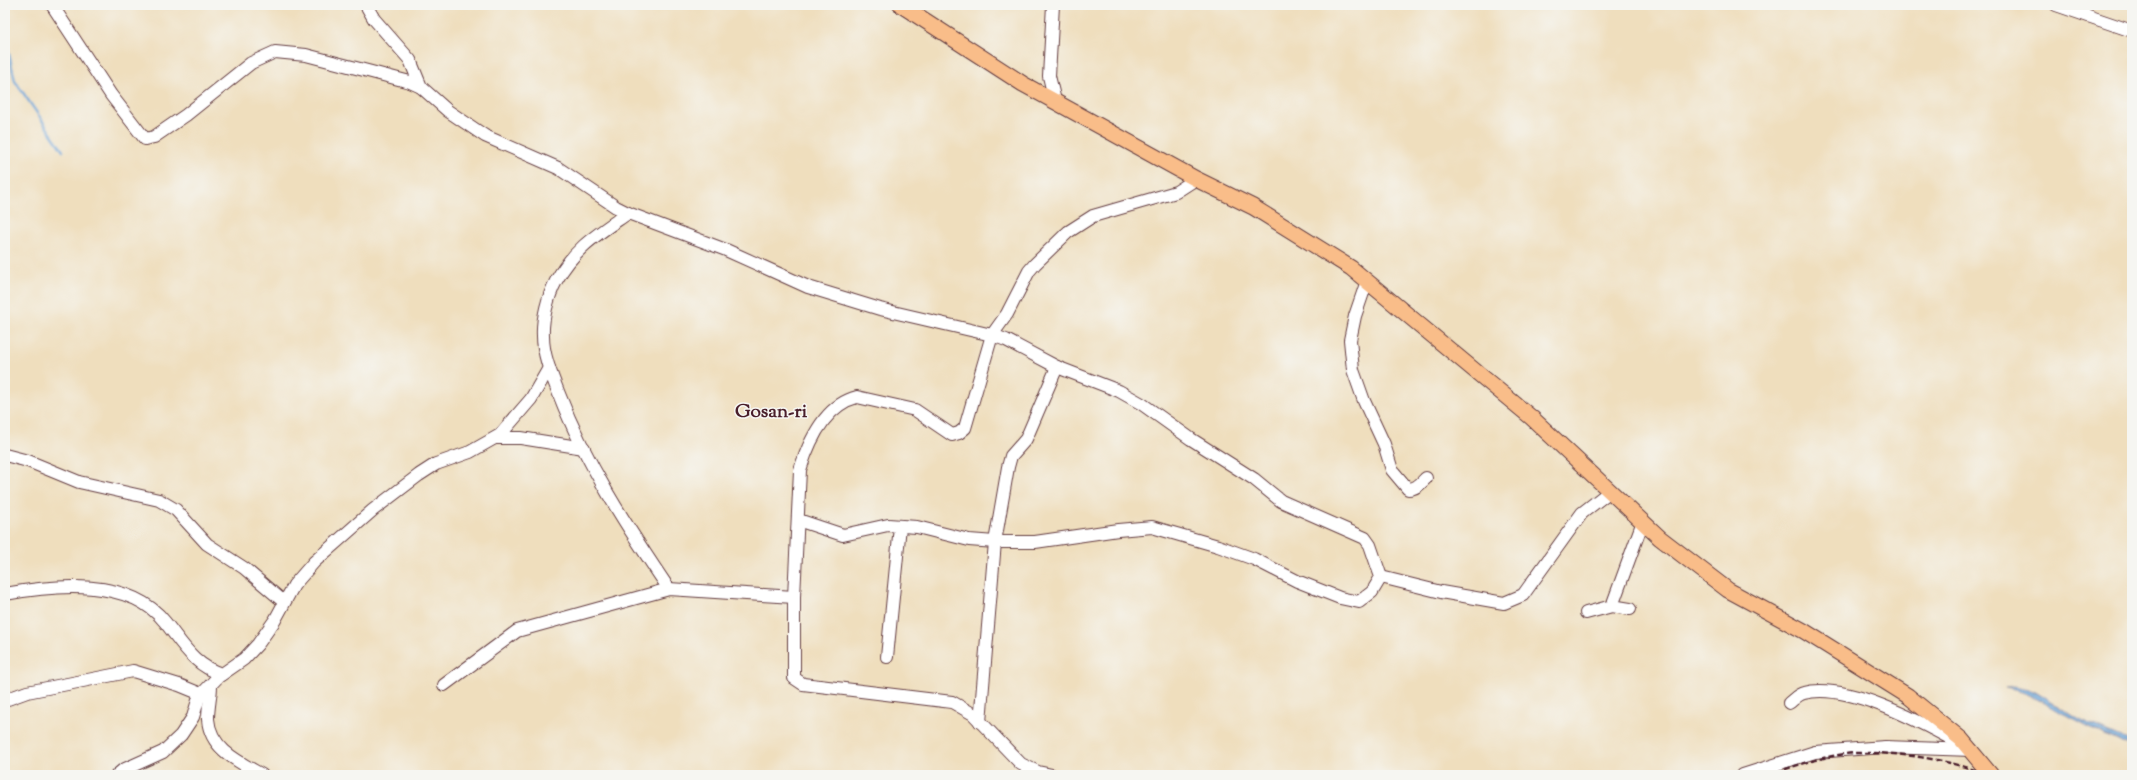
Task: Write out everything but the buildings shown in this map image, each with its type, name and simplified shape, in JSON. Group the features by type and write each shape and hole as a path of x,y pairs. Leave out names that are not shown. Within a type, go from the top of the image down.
{"main road":[{"path":"901,5 1023,84 1196,179 1254,207 1342,262 1532,418 1642,524 1701,571 1728,590 1780,617 1892,685 1938,718 1972,750 1992,775"}],"street":[{"path":"52,5 111,95 145,139 154,137 186,115 215,94 223,84 251,63 275,52 306,55 410,82 421,87 448,111 485,136 558,168 616,207 628,213 726,250 808,287 880,309 992,335 1006,340 1057,367 1119,391 1142,404 1191,439 1254,479 1281,501 1365,538 1370,545 1381,577 1372,592 1360,602 1340,598 1297,581 1254,559 1198,539 1152,527 1118,530 1035,542 995,542 969,540 917,527 888,525 843,535 798,520"},
{"path":"366,5 374,19 410,60 421,87"},
{"path":"1053,5 1049,76 1055,101"},
{"path":"2056,5 2132,31"},
{"path":"1052,775 1038,774 1021,764 973,714 952,702 798,682 794,678 794,597 800,470 806,450 825,418 850,399 857,397 915,410 952,435 959,433 965,428 992,335 1007,314 1029,271 1068,232 1093,216 1176,192 1196,179"},
{"path":"628,213 585,243 566,265 556,281 546,311 543,336 549,368 570,422 620,516 669,589"},
{"path":"1367,281 1355,316 1350,340 1353,370 1364,401 1384,444 1392,470 1408,489 1413,489 1420,485 1426,478"},
{"path":"980,722 995,542 1011,456 1026,439 1057,367"},
{"path":"117,775 123,770 163,752 172,745 193,717 201,694 222,674 244,659 258,644 294,585 314,562 394,493 436,464 470,452 497,438 508,428 531,399 549,368"},
{"path":"497,438 536,440 584,448"},
{"path":"5,455 28,461 86,484 159,500 176,510 207,544 244,568 284,602"},
{"path":"1381,577 1441,592 1504,603 1515,599 1523,595 1582,512 1609,492"},
{"path":"1612,606 1642,524"},
{"path":"887,657 900,526"},
{"path":"5,594 79,588 108,589 139,600 159,615 183,646 200,663 206,668 222,674"},
{"path":"444,685 517,631 669,589 794,597"},
{"path":"1586,614 1612,606 1630,609"},
{"path":"5,700 27,692 132,671 179,685 201,694"},
{"path":"211,684 208,717 209,728 213,738 229,756 262,775"},
{"path":"1788,703 1802,693 1826,690 1884,705 1914,718 1972,750"},
{"path":"1743,775 1815,752 1885,747 1972,750"}],"water":[{"path":"2013,687 2034,691 2080,720 2132,743 2132,749 2086,727 2035,698 2015,690 2005,688"}],"waterway":[{"path":"5,36 15,81 63,151"}],"railway":[{"path":"1768,775 1823,758 1857,753 1907,755 1957,765 1988,775"}],"district":[{"name":"Gosan-ri","path":"771,412"}]}
